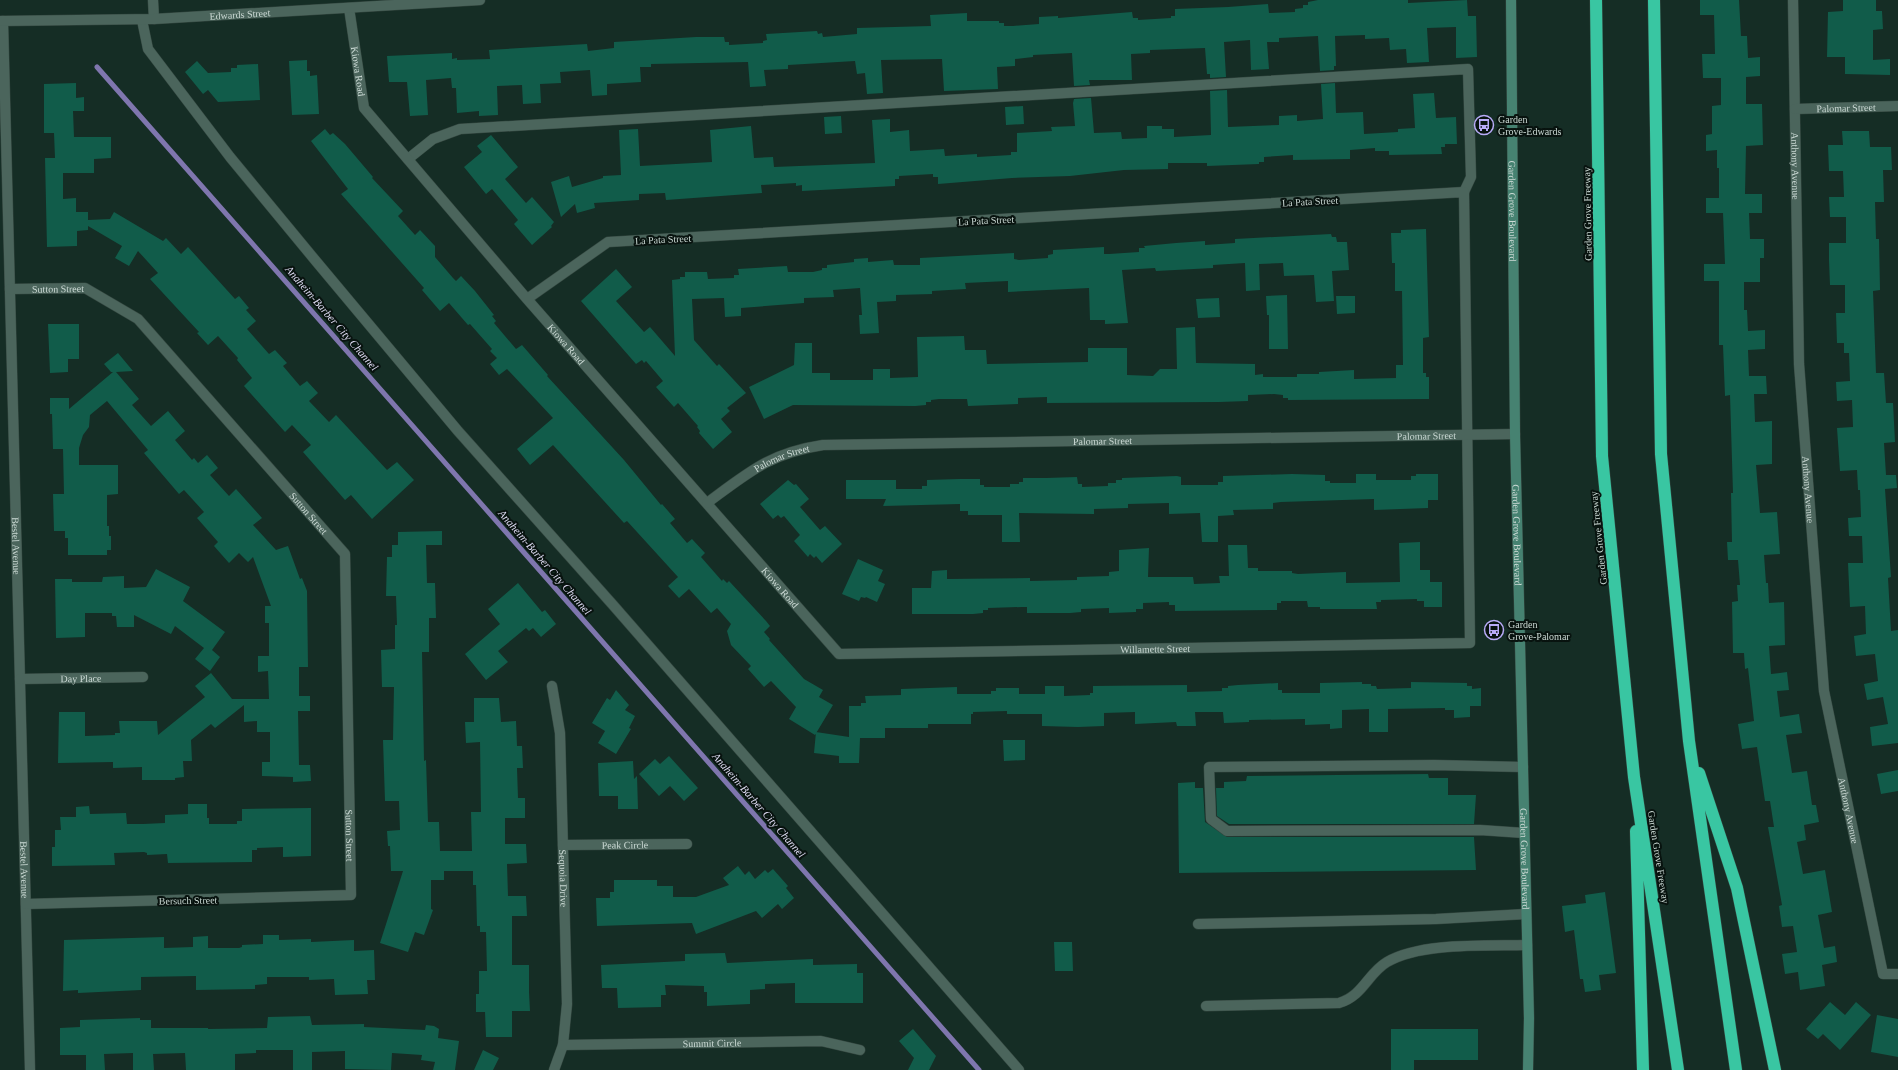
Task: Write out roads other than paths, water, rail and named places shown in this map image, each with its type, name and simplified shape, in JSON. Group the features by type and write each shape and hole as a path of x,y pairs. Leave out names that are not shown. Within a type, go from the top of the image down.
{"highway":[{"name":"Garden Grove Freeway","path":"1596,0 1602,456 1634,777 1678,1070"},
{"path":"1654,0 1661,454 1689,741 1736,1070"},
{"path":"1689,741 1737,888 1775,1070"},
{"path":"1634,777 1643,1070"}],"main road":[{"name":"Garden Grove Boulevard","path":"1511,0 1515,434 1527,945 1528,1070"}],"street":[{"path":"153,0 154,19"},
{"name":"Edwards Street","path":"1,21 142,20 349,8 403,2 480,0"},
{"name":"Anthony Avenue","path":"1793,0 1799,364 1824,691 1883,974 1898,974"},
{"name":"Kiowa Road","path":"349,8 364,108 527,299 839,654"},
{"path":"142,20 148,49 230,157 315,260 458,431 613,605 1019,1070"},
{"name":"Bestel Avenue","path":"1,21 10,289 30,1070"},
{"path":"408,159 433,139 460,129 1468,69 1471,177 1464,192 1467,435"},
{"name":"Palomar Street","path":"1795,108 1898,106"},
{"name":"La Pata Street","path":"527,299 608,242 1464,192"},
{"name":"Sutton Street","path":"10,289 84,288 138,319 345,554 351,896"},
{"name":"Palomar Street","path":"707,503 755,468 776,457 798,449 823,445 1515,434"},
{"name":"Willamette Street","path":"839,654 1470,643 1467,435"},
{"name":"Day Place","path":"20,679 143,677"},
{"name":"Sequoia Drive","path":"552,686 560,733 567,1004 563,1045 554,1070"},
{"path":"1523,767 1434,765 1209,767 1211,819 1227,831 1480,830 1524,833"},
{"name":"Peak Circle","path":"563,845 687,844"},
{"name":"Bersuch Street","path":"26,904 351,896"},
{"path":"1198,924 1436,919 1526,914"},
{"path":"1206,1006 1339,1003 1350,1000 1386,963 1398,957 1434,948 1527,945"},
{"name":"Summit Circle","path":"563,1045 821,1041 860,1050"}],"waterway":[{"name":"Anaheim-Barber City Channel","path":"97,67 979,1070"}],"place":[{"name":"Garden Grove-Edwards","path":"1484,125"},
{"name":"Garden Grove-Palomar","path":"1494,630"}]}
